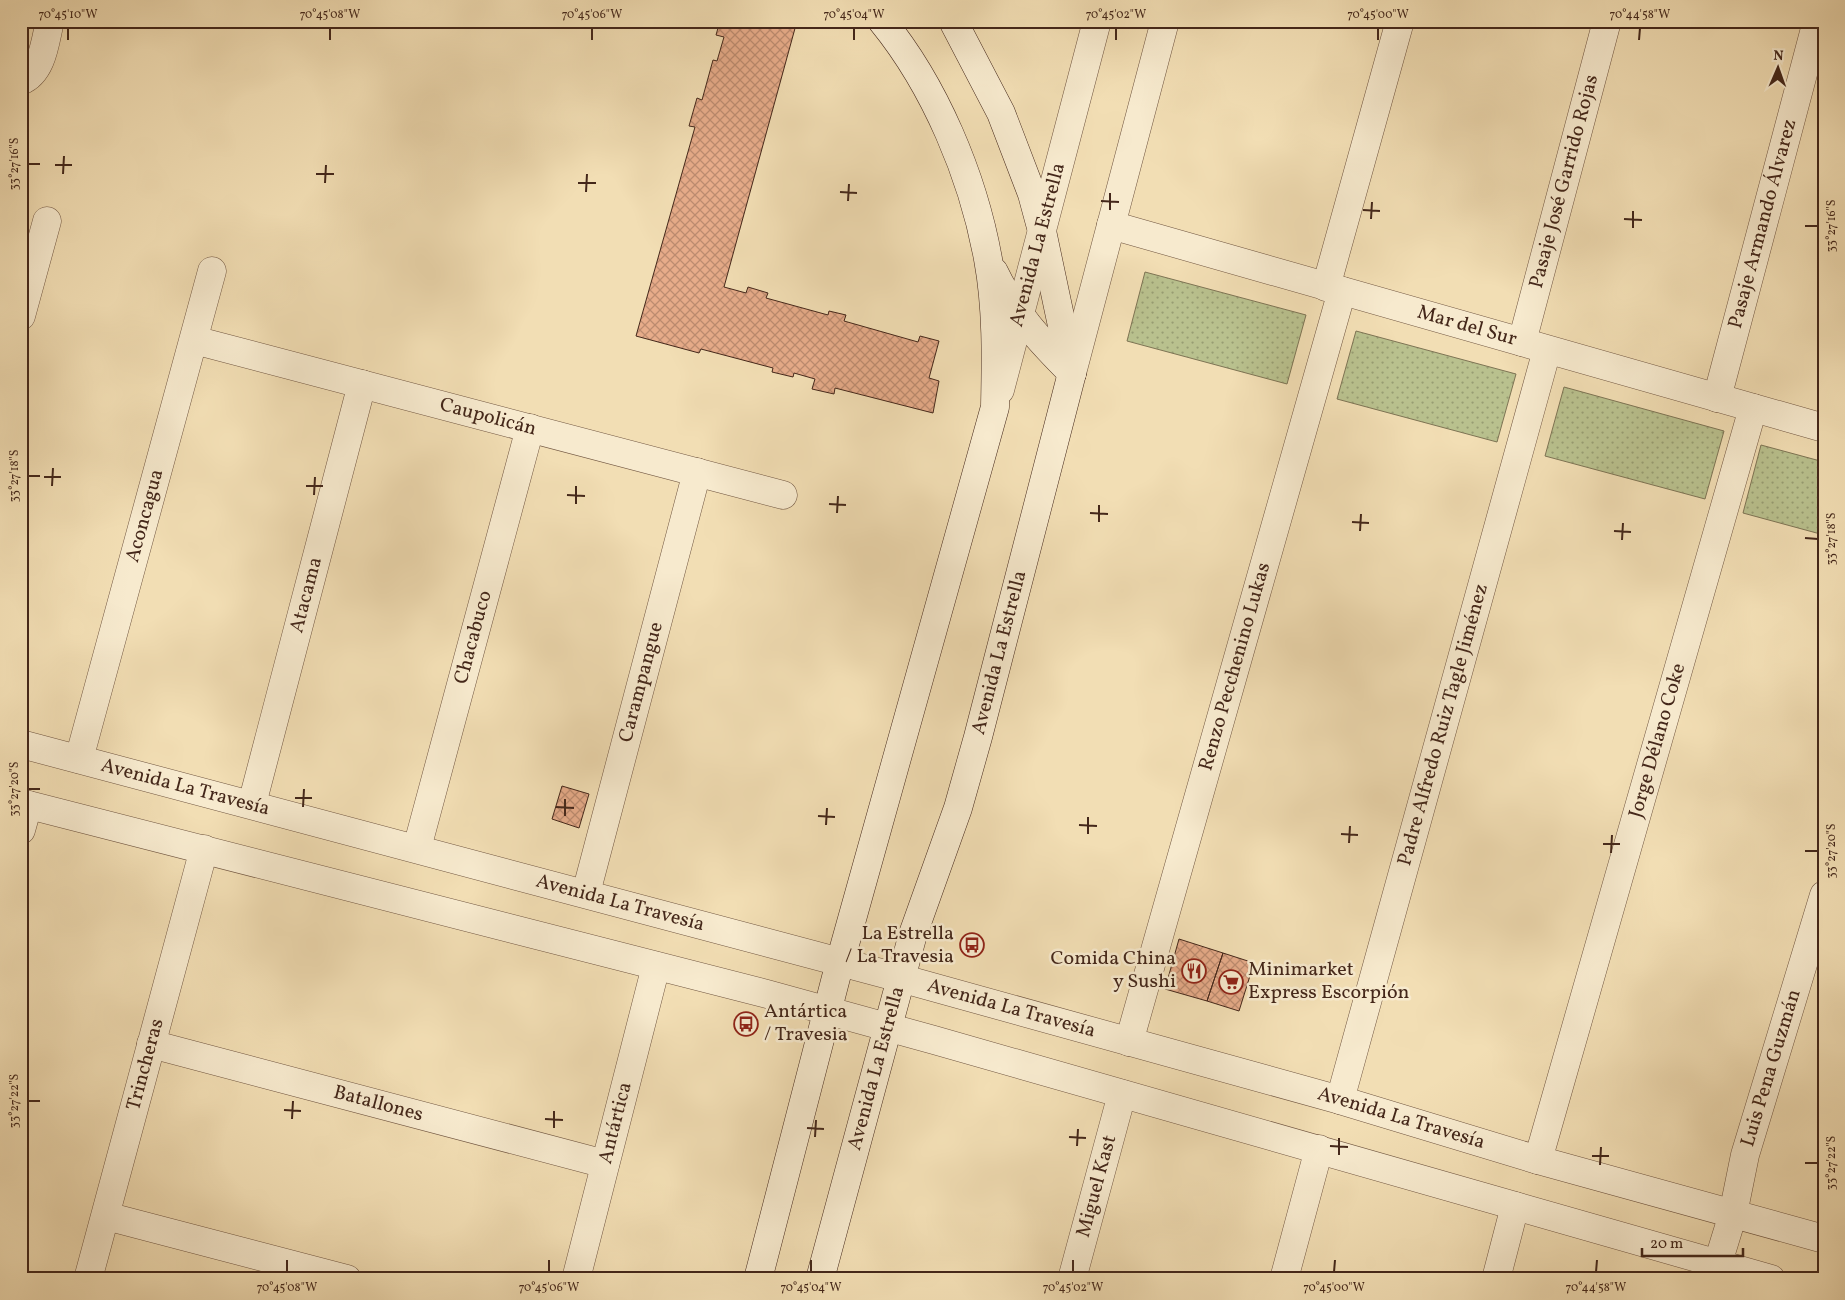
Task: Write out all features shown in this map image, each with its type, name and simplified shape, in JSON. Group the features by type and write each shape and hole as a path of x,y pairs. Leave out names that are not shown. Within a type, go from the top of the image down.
{"street":[{"path":"21,81 34,71 39,62 50,21"},
{"path":"882,21 918,73 944,120 962,164 976,209 988,259 996,356 995,407"},
{"path":"953,21 1001,113 1022,167 1042,231 1072,373"},
{"name":"Avenida La Estrella","path":"758,1279 840,962 1020,316 1097,21"},
{"name":"Avenida La Estrella","path":"820,1279 912,934 958,808 978,737 1165,21"},
{"name":"Renzo Pecchenino Lukas","path":"1129,1042 1334,289 1400,21"},
{"name":"Pasaje José Garrido Rojas","path":"1522,342 1607,21"},
{"name":"Pasaje Armando Álvarez","path":"1717,398 1817,21"},
{"path":"23,305 47,221"},
{"name":"Mar del Sur","path":"1111,225 1824,428"},
{"path":"988,259 1002,288 1020,316 1072,373"},
{"name":"Aconcagua","path":"79,759 212,271"},
{"name":"Caupolicán","path":"194,340 783,495"},
{"name":"Padre Alfredo Ruiz Tagle Jiménez","path":"1340,1100 1547,350"},
{"name":"Atacama","path":"252,804 362,384"},
{"name":"Jorge Délano Coke","path":"1538,1160 1753,408"},
{"name":"Chacabuco","path":"417,848 530,428"},
{"name":"Carampangue","path":"586,893 697,472"},
{"name":"Avenida La Travesía","path":"21,744 900,978 1340,1100 1538,1160 1824,1239"},
{"path":"24,812 204,850 828,1011 1516,1206 1716,1271 1771,1279"},
{"name":"Trincheras","path":"88,1279 204,850"},
{"name":"Luis Pena Guzmán","path":"1716,1271 1732,1214 1745,1155 1824,895"},
{"name":"Antártica","path":"576,1279 656,966"},
{"name":"Batallones","path":"151,1044 605,1164"},
{"name":"Miguel Kast","path":"1072,1279 1122,1094"},
{"path":"1284,1279 1319,1149"},
{"path":"1496,1279 1516,1206"},
{"path":"106,1216 348,1279"}],"green space":[{"path":"1145,272 1306,315 1287,384 1127,341"},
{"path":"1356,331 1516,374 1497,442 1337,399"},
{"path":"1564,387 1724,431 1705,499 1545,456"},
{"path":"1761,445 1824,462 1824,535 1743,513"}],"building":[{"path":"720,21 797,21 724,287 746,293 748,287 768,293 766,298 828,315 829,311 846,315 844,321 918,342 920,336 939,341 929,378 939,381 933,413 835,388 834,394 812,389 815,379 794,373 793,377 772,372 773,368 701,349 699,353 636,336 695,127 689,126 697,98 702,100 713,60 717,61 724,37 716,35"},
{"path":"562,786 589,794 579,828 552,819"},
{"name":"Comida China y Sushi","path":"1179,939 1223,953 1207,1001 1165,989"},
{"name":"Minimarket Express Escorpión","path":"1223,953 1254,963 1239,1011 1207,1001"}],"place":[{"name":"La Estrella / La Travesia","path":"972,945"},
{"name":"Comida China y Sushi","path":"1194,971"},
{"name":"Minimarket Express Escorpión","path":"1231,982"},
{"name":"Antártica / Travesia","path":"746,1024"}]}
